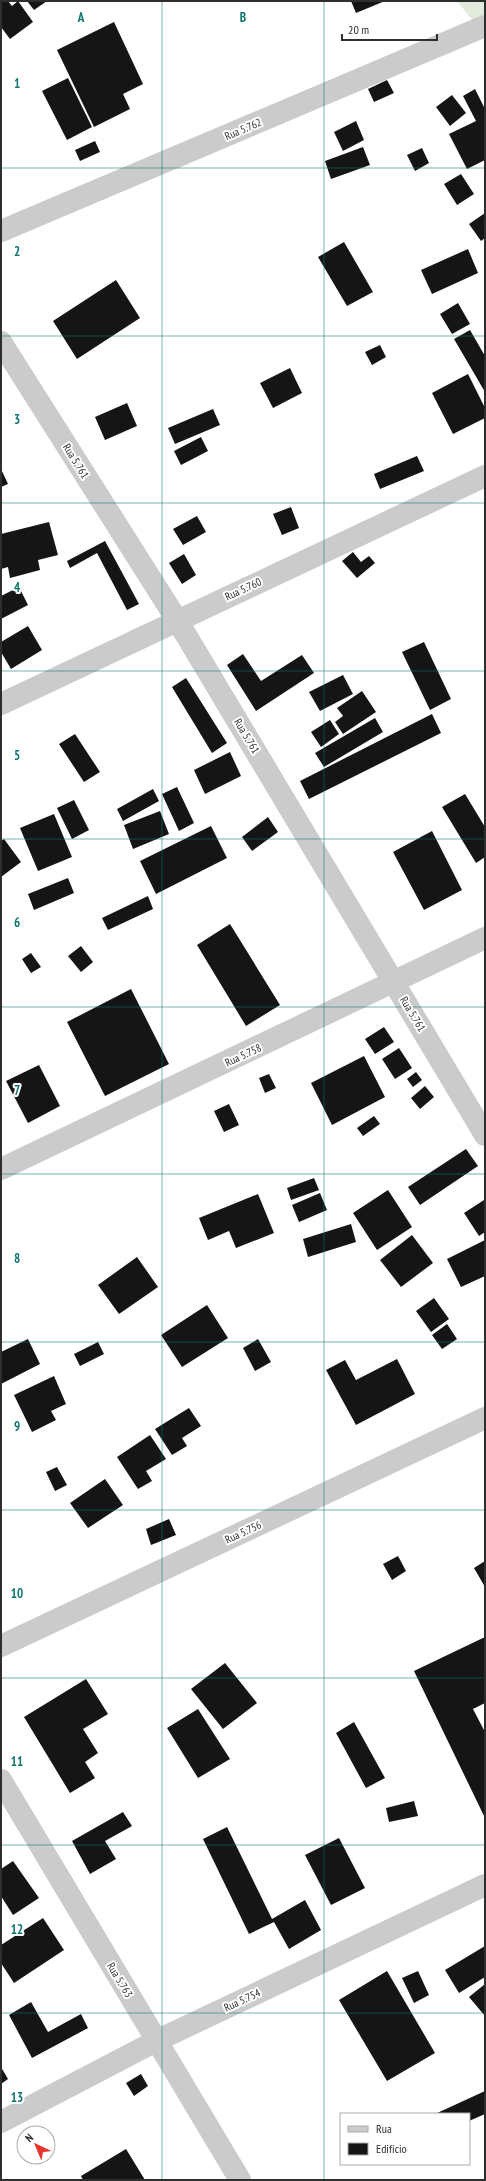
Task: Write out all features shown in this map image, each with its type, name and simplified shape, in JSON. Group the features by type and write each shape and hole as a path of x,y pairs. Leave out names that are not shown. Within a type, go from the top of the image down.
{"street":[{"name":"Rua 5.762","path":"1,231 485,26"},
{"name":"Rua 5.761","path":"1,342 177,620 485,1135"},
{"name":"Rua 5.760","path":"1,704 485,476"},
{"name":"Rua 5.758","path":"1,1169 395,983 485,938"},
{"name":"Rua 5.756","path":"1,1646 485,1418"},
{"name":"Rua 5.763","path":"1,1780 240,2180"},
{"name":"Rua 5.754","path":"1,2122 156,2041 485,1885"}],"green space":[{"path":"457,1 485,1 485,36"}],"building":[{"path":"1,1 8,1 12,6 18,1 33,22 10,39 1,27"},
{"path":"27,1 47,1 34,10"},
{"path":"351,1 385,1 356,13"},
{"path":"114,22 143,84 123,94 130,109 94,127 57,50"},
{"path":"68,78 92,127 67,140 42,91"},
{"path":"387,80 394,93 374,102 368,89"},
{"path":"475,89 485,109 485,160 467,169 449,134 476,121 463,96"},
{"path":"452,95 466,113 450,126 436,107"},
{"path":"356,121 364,140 343,151 334,132"},
{"path":"95,141 100,152 80,161 75,150"},
{"path":"363,147 370,165 331,179 325,161"},
{"path":"422,148 429,163 415,171 407,155"},
{"path":"461,174 474,194 457,205 444,184"},
{"path":"485,213 485,238 481,241 469,224"},
{"path":"344,242 373,292 347,306 318,257"},
{"path":"468,249 478,273 432,294 421,270"},
{"path":"116,280 140,318 77,359 53,321"},
{"path":"458,303 470,324 452,334 440,314"},
{"path":"470,330 485,356 485,392 454,339"},
{"path":"380,345 386,357 372,365 365,352"},
{"path":"290,368 302,393 273,408 260,383"},
{"path":"468,374 485,408 485,418 453,434 432,393"},
{"path":"127,403 137,426 105,440 95,417"},
{"path":"213,409 220,425 175,444 168,428"},
{"path":"201,437 208,451 181,465 174,451"},
{"path":"417,456 424,471 380,489 374,474"},
{"path":"1,469 8,484 1,487"},
{"path":"291,507 299,528 282,535 273,514"},
{"path":"197,516 206,532 183,545 173,529"},
{"path":"49,522 58,555 38,560 40,570 10,578 8,567 1,569 1,534"},
{"path":"105,541 139,604 127,610 97,553 70,568 67,561"},
{"path":"353,552 361,562 369,556 375,563 357,578 342,561"},
{"path":"184,554 196,575 182,584 169,563"},
{"path":"19,587 28,605 1,619 1,596"},
{"path":"28,626 42,650 11,669 1,652 1,642"},
{"path":"424,642 451,699 430,710 402,652"},
{"path":"243,654 261,681 302,655 314,673 256,711 227,665"},
{"path":"343,675 353,694 320,711 309,692"},
{"path":"186,678 227,743 212,753 172,687"},
{"path":"362,691 376,712 343,734 335,722 343,716 337,708"},
{"path":"432,714 441,733 309,799 300,781"},
{"path":"375,718 383,732 324,767 315,753"},
{"path":"330,720 339,734 321,747 311,732"},
{"path":"75,734 100,772 84,782 59,744"},
{"path":"230,752 241,776 205,794 194,770"},
{"path":"177,787 194,823 179,831 162,794"},
{"path":"153,789 159,801 123,821 117,809"},
{"path":"465,794 485,827 485,857 476,863 442,807"},
{"path":"74,800 89,830 72,839 57,808"},
{"path":"160,811 169,834 133,849 124,825"},
{"path":"54,814 72,857 38,871 20,828"},
{"path":"268,817 278,832 252,851 242,837"},
{"path":"211,826 227,858 156,894 140,861"},
{"path":"432,831 462,890 424,910 393,852"},
{"path":"4,839 21,862 1,877 1,841"},
{"path":"68,878 74,893 34,910 28,894"},
{"path":"148,896 153,909 108,930 102,918"},
{"path":"230,924 280,1005 246,1026 197,945"},
{"path":"81,946 93,962 81,972 68,956"},
{"path":"31,953 41,967 31,973 22,959"},
{"path":"131,989 169,1064 105,1096 67,1022"},
{"path":"384,1027 394,1042 375,1054 365,1039"},
{"path":"399,1048 412,1068 395,1079 382,1059"},
{"path":"364,1056 385,1097 332,1125 311,1083"},
{"path":"39,1065 60,1106 28,1123 6,1081"},
{"path":"416,1072 422,1080 413,1087 407,1079"},
{"path":"269,1074 276,1088 265,1093 259,1078"},
{"path":"425,1086 434,1097 420,1109 411,1098"},
{"path":"229,1104 239,1125 224,1132 214,1111"},
{"path":"374,1116 380,1124 363,1136 357,1128"},
{"path":"466,1149 478,1166 420,1205 408,1187"},
{"path":"314,1178 319,1190 291,1200 287,1188"},
{"path":"388,1190 412,1227 377,1250 353,1213"},
{"path":"320,1193 327,1210 299,1222 292,1205"},
{"path":"258,1194 274,1233 236,1248 229,1231 208,1240 199,1218"},
{"path":"484,1200 485,1232 479,1236 464,1213"},
{"path":"351,1224 356,1242 308,1257 303,1239"},
{"path":"412,1235 433,1263 401,1287 380,1260"},
{"path":"485,1240 485,1276 461,1287 447,1259"},
{"path":"137,1257 158,1287 119,1314 98,1285"},
{"path":"434,1298 449,1319 431,1332 416,1311"},
{"path":"207,1305 228,1338 182,1367 161,1335"},
{"path":"447,1324 457,1339 442,1349 432,1335"},
{"path":"28,1339 40,1364 1,1384 1,1352"},
{"path":"258,1339 271,1362 255,1371 243,1348"},
{"path":"98,1342 104,1354 80,1366 74,1354"},
{"path":"397,1359 415,1394 356,1425 326,1370 345,1360 356,1380"},
{"path":"54,1376 66,1404 51,1411 56,1420 32,1432 14,1395"},
{"path":"189,1408 201,1426 182,1438 187,1446 172,1455 155,1429"},
{"path":"150,1435 166,1459 146,1471 152,1481 138,1489 117,1457"},
{"path":"57,1467 67,1485 55,1491 46,1472"},
{"path":"105,1479 123,1505 88,1528 70,1503"},
{"path":"169,1519 176,1535 151,1545 146,1529"},
{"path":"398,1556 406,1571 392,1580 383,1564"},
{"path":"485,1561 485,1587 474,1568"},
{"path":"485,1637 485,1703 473,1709 485,1732 485,1818 414,1671"},
{"path":"225,1663 257,1703 223,1729 191,1689"},
{"path":"86,1679 108,1714 83,1729 98,1753 85,1762 95,1778 70,1793 24,1717"},
{"path":"198,1709 230,1759 198,1778 167,1728"},
{"path":"354,1722 385,1778 366,1788 336,1733"},
{"path":"414,1801 418,1816 389,1822 386,1808"},
{"path":"123,1812 132,1826 105,1841 116,1859 90,1874 72,1841"},
{"path":"227,1827 272,1919 305,1900 321,1930 289,1949 274,1922 249,1934 203,1839"},
{"path":"339,1838 365,1888 331,1905 305,1855"},
{"path":"13,1861 39,1898 13,1915 1,1896 1,1869"},
{"path":"43,1918 64,1950 14,1983 1,1963 1,1945"},
{"path":"485,1946 485,1977 459,1993 445,1970"},
{"path":"387,1971 435,2053 387,2081 339,2000"},
{"path":"418,1971 429,1995 414,2003 402,1978"},
{"path":"485,1984 485,2016 469,1997"},
{"path":"31,2002 48,2032 81,2014 88,2028 32,2058 9,2015"},
{"path":"1,2067 8,2079 1,2084"},
{"path":"141,2074 148,2086 134,2096 126,2083"},
{"path":"485,2091 485,2114 470,2121 470,2113 437,2113"},
{"path":"126,2149 145,2180 83,2180 81,2176"}]}
